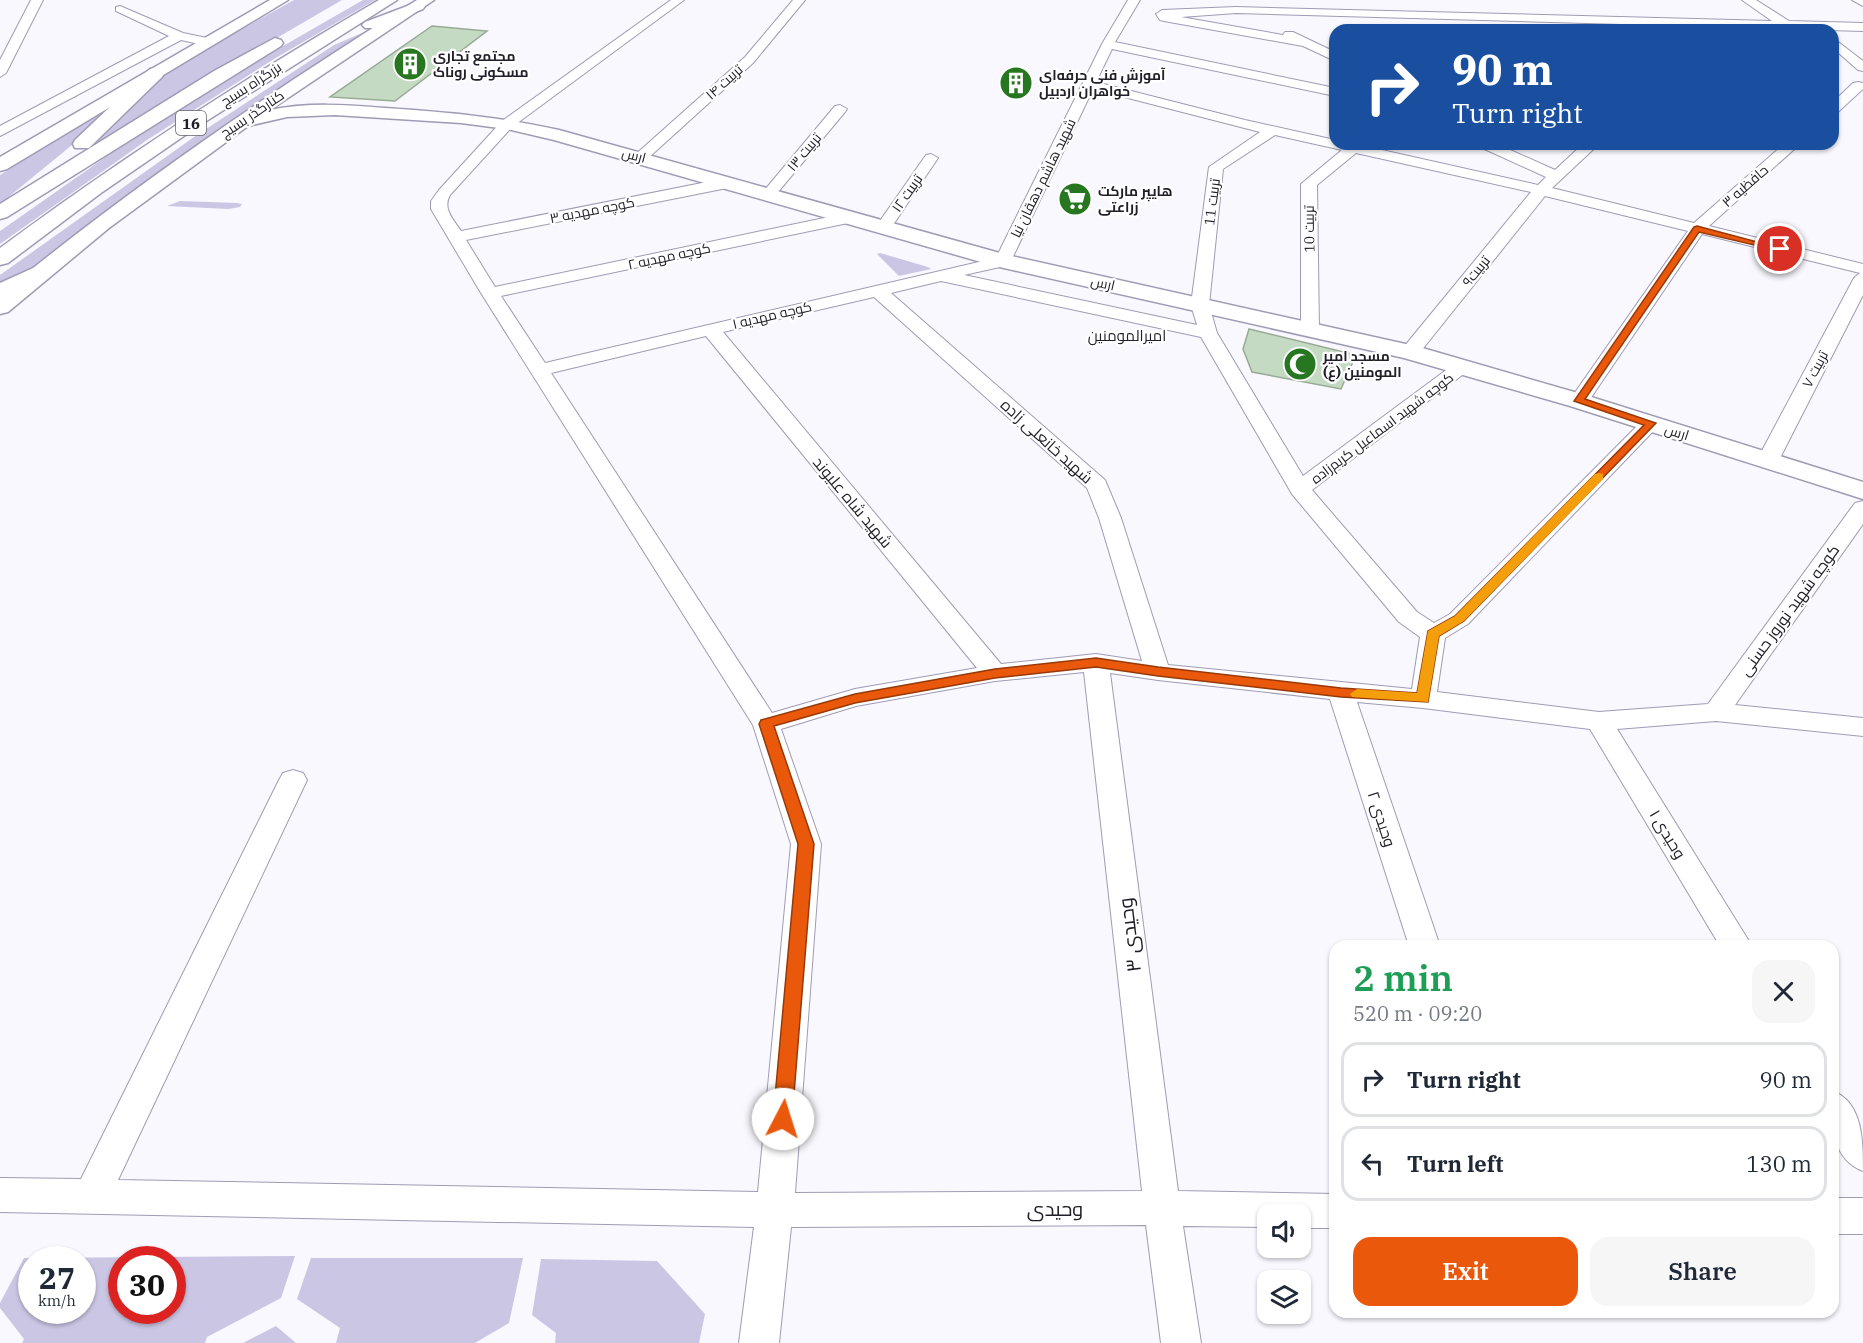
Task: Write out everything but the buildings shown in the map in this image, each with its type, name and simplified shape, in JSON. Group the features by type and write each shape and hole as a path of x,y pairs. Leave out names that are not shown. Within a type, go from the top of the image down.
{"main road":[{"path":"0,165 281,0"},
{"name":"بزرگراه بسیج","path":"0,258 115,175 296,54 390,0"},
{"path":"296,54 422,3"},
{"name":"کنارگذر بسیج","path":"0,307 141,193 302,80 422,3"},
{"name":"بزرگراه بسیج","path":"0,213 289,34"},
{"path":"30,194 156,73"},
{"path":"302,80 315,101 335,110"},
{"name":"ارس","path":"240,122 287,112 335,110 461,118 507,124 641,157 1004,261 1464,366 1863,491"},
{"path":"0,292 42,271"}],"street":[{"path":"2,66 37,0"},
{"path":"678,0 507,124 444,193 439,201 439,209 490,293 766,724 806,844 775,1210 759,1343"},
{"name":"تربیت ۱۴","path":"641,157 749,60 799,0"},
{"name":"شهید هاشم دهقان نیا","path":"1004,261 1108,44 1134,0"},
{"path":"1219,0 1329,54"},
{"path":"1372,0 1372,14"},
{"path":"1475,0 1481,16"},
{"path":"1748,0 1785,24"},
{"path":"1858,0 1863,3"},
{"path":"1305,43 1164,17 1162,14 1285,6 1372,14 1502,17 1543,14 1607,20 1672,21 1697,24"},
{"path":"120,9 179,36 208,42"},
{"path":"1657,11 1672,21"},
{"path":"1394,14 1400,24"},
{"path":"1502,17 1506,24"},
{"path":"1607,20 1610,24"},
{"path":"1839,28 1863,27"},
{"path":"0,132 179,36"},
{"path":"1108,44 1329,91"},
{"path":"1839,47 1863,67"},
{"path":"1089,84 1329,142"},
{"path":"1842,85 1861,87"},
{"path":"1839,104 1861,87"},
{"name":"تربیت ۱۳","path":"768,195 840,109"},
{"name":"تربیت 11","path":"1200,305 1216,167 1273,130"},
{"name":"تربیت 10","path":"1310,331 1309,184 1352,150"},
{"path":"1363,150 1542,190 1863,269"},
{"path":"1498,150 1556,176"},
{"name":"تربیت۹","path":"1410,352 1542,190 1585,150"},
{"name":"حافظیه ۳","path":"1579,401 1697,229 1786,150"},
{"name":"تربیت ۱۲","path":"883,228 931,158"},
{"name":"کوچه مهدیه ۳","path":"456,237 727,183"},
{"name":"کوچه مهدیه ۲","path":"490,293 848,218"},
{"name":"کوچه مهدیه ۱","path":"540,370 1004,261"},
{"path":"938,275 1208,333"},
{"name":"تربیت ۷","path":"1768,460 1863,278"},
{"name":"شهید خانعلی زاده","path":"877,290 1096,485 1110,518 1158,672"},
{"path":"1200,305 1208,333 1300,489 1408,617 1433,634"},
{"name":"شهید شاه علیوند","path":"711,330 995,673"},
{"name":"کوچه شهید اسماعیل کریم‌زاده","path":"1300,489 1464,366"},
{"path":"1433,634 1460,619 1651,423"},
{"name":"کوچه شهید نوروز حسنی","path":"1716,712 1863,508"},
{"path":"1423,699 1433,634"},
{"path":"766,724 855,698 995,673 1096,662 1158,672 1423,699 1599,721 1716,712 1863,727"},
{"name":"وحیدی ۳","path":"1096,662 1162,1208 1181,1343"},
{"name":"وحیدی ۲","path":"1341,692 1422,940"},
{"name":"وحیدی ۱","path":"1599,721 1732,940"},
{"path":"91,1197 293,780"},
{"path":"1839,1116 1863,1155"},
{"name":"وحیدی","path":"0,1195 775,1210 1162,1208 1329,1211"},
{"path":"1839,1216 1863,1216"}],"shaded area":[{"path":"294,0 342,0 95,144 150,84"},
{"path":"363,0 375,0 274,59 147,140 0,244 0,231 120,147 257,61"},
{"path":"376,27 212,134 108,210 34,269 0,285 0,275 194,137 334,45"},
{"path":"111,105 72,145 0,204 0,175"},
{"path":"180,201 242,204 240,207 228,209 167,206"},
{"path":"877,254 931,269 899,276"},
{"path":"295,1256 281,1298 207,1337 205,1343 22,1343 24,1339 0,1308 0,1303 18,1269 18,1324 96,1324 96,1257 108,1257 108,1324 186,1324 186,1257"},
{"path":"311,1258 523,1258 509,1323 475,1343 336,1343 340,1328 297,1299"},
{"path":"541,1259 657,1261 705,1314 699,1343 555,1343 556,1333 532,1315"},
{"path":"276,1326 296,1343 243,1343"}],"slow traffic":[{"path":"1357,694 1423,699 1433,634 1460,619 1599,476"}],"place":[{"name":"مجتمع تجاری مسکونی روناک","path":"410,64"},
{"name":"آموزش فنی حرفه‌ای خواهران اردبیل","path":"1016,83"},
{"name":"هایپر مارکت زراعتی","path":"1075,199"},
{"name":"مسجد امیر المومنین (ع)","path":"1300,364"}],"district":[{"name":"امیرالمومنین","path":"1127,335"}],"route":[{"path":"783,1119 806,844 766,724 855,698 995,673 1096,662 1158,672 1423,699 1433,634 1460,619 1651,423 1579,401 1697,229 1780,249"}]}
